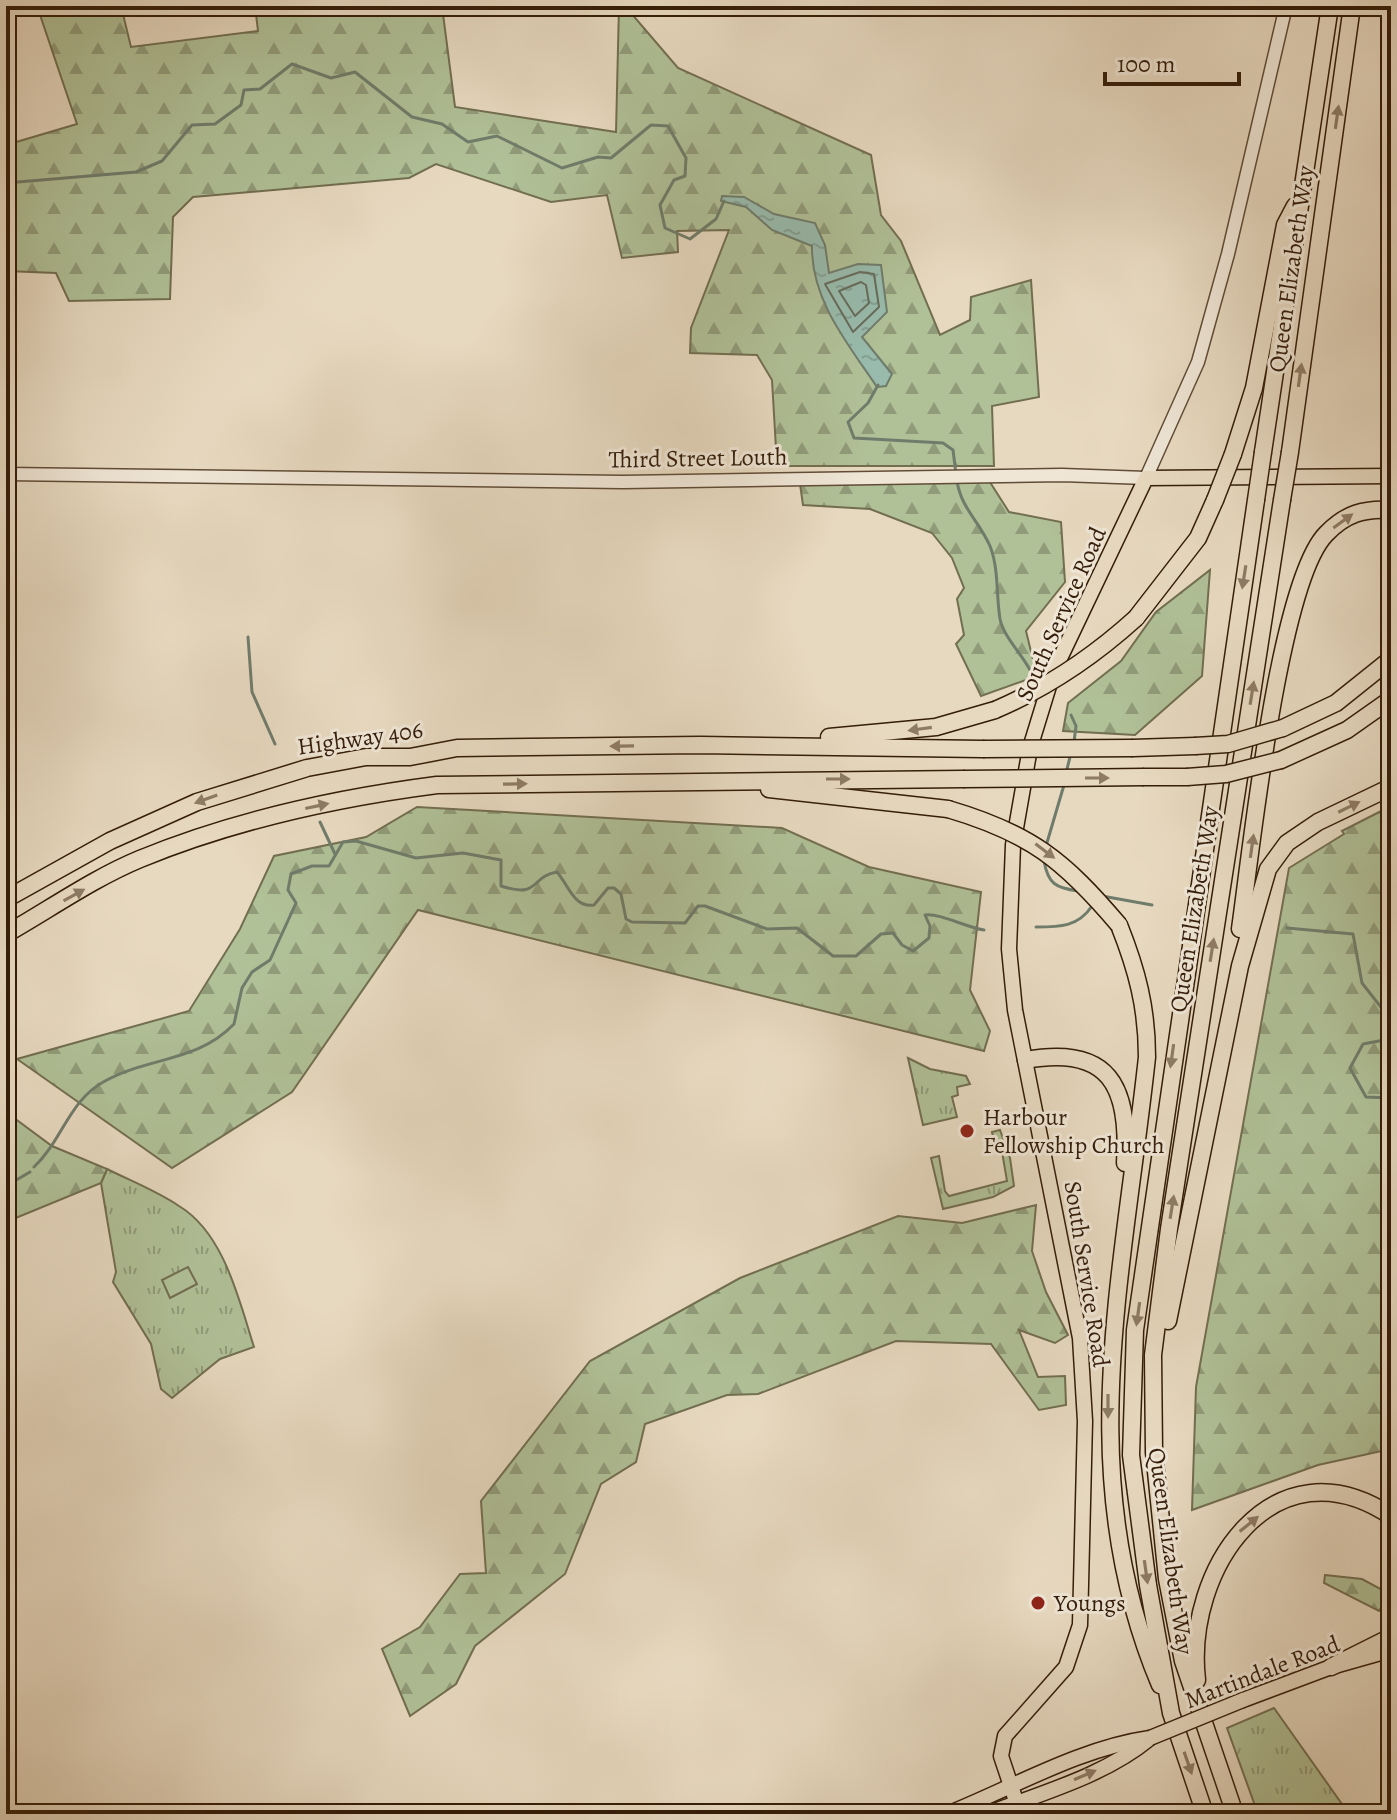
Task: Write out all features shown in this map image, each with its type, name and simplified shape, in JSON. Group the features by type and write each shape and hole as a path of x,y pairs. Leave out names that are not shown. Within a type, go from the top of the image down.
{"highway":[{"name":"Queen Elizabeth Way","path":"1205,1814 1171,1713 1148,1585 1131,1455 1135,1330 1172,1058 1330,6"},
{"name":"Queen Elizabeth Way","path":"1235,1814 1183,1661 1167,1579 1154,1452 1153,1355 1169,1229 1290,452 1352,6"},
{"path":"700,745 907,731 936,727 995,710 1038,692 1072,671 1136,618 1198,538 1233,454 1254,388 1285,225 1303,190"},
{"path":"1227,1034 1272,711 1304,572 1324,535 1350,514 1372,508 1391,510"},
{"path":"700,745 983,749 1228,744 1283,728 1336,703 1391,659"},
{"path":"6,934 138,860 266,817 371,794 437,785 1187,777 1226,774 1281,760 1347,730 1391,699"},
{"name":"Highway 406","path":"6,899 164,815 235,788 307,768 366,757 410,757 457,748 700,745"},
{"path":"648,782 784,790 948,809 989,821 1038,844 1074,874 1119,925 1139,974 1147,1017 1147,1057 1108,1384 1117,1529 1143,1646 1171,1713"},
{"path":"1154,1452 1164,1339 1249,930 1268,869 1287,843 1318,822 1391,787"},
{"path":"1026,1060 1066,1055 1084,1059 1100,1068 1121,1100 1126,1119 1126,1154 1119,1273"},
{"path":"1204,1725 1193,1652 1197,1625 1215,1564 1235,1536 1269,1510 1306,1495 1348,1495 1369,1502 1391,1516"},
{"path":"1331,1667 1391,1637"}],"main road":[{"name":"Third Street Louth","path":"1146,478 1391,476"},
{"name":"South Service Road","path":"1017,1804 1001,1756 1005,1736 1066,1667 1077,1637 1083,1592 1085,1421 1080,1338 1015,1010 1009,949 1012,860 1021,789 1053,673 1146,478"},
{"name":"Martindale Road","path":"947,1814 1127,1742 1150,1738 1331,1667 1391,1650"},
{"name":"Martindale Road","path":"987,1814 1017,1804 1133,1752 1150,1738"}],"street":[{"name":"South Service Road","path":"1146,478 1198,362 1228,254 1286,6"},
{"name":"Third Street Louth","path":"6,474 623,482 942,476 1146,478"}],"green space":[{"path":"37,6 121,6 131,47 258,31 255,6 442,6 455,107 616,132 619,6 625,6 678,68 871,155 881,215 901,241 940,335 970,320 971,297 1031,280 1039,397 992,406 994,466 777,466 772,380 757,355 690,353 691,328 729,230 677,231 678,252 622,258 607,195 551,202 436,164 409,178 193,197 173,217 170,299 69,301 56,273 6,271 6,145 77,124"},
{"path":"988,479 1009,512 1061,522 1065,582 1026,631 1037,676 981,696 956,644 964,635 957,599 964,588 952,558 932,533 870,509 803,505 800,484"},
{"path":"1210,570 1202,676 1135,735 1063,731 1068,703 1121,661 1156,612"},
{"path":"1391,806 1391,817 1381,822 1391,832 1391,1449 1318,1465 1192,1510 1196,1387 1289,868 1344,834 1342,831"},
{"path":"417,807 782,828 869,867 981,892 970,990 990,1031 984,1051 418,910 292,1092 172,1168 17,1059 189,1011 240,929 274,856 366,837"},
{"path":"908,1058 930,1069 966,1076 970,1084 957,1087 958,1095 952,1097 957,1117 923,1125"},
{"path":"6,1112 52,1146 107,1169 101,1183 6,1222"},
{"path":"1000,1130 1010,1158 1014,1186 993,1197 943,1209 931,1158 939,1156 945,1191 949,1196 1007,1181 1000,1140 994,1141 992,1132"},
{"path":"107,1169 171,1201 195,1218 208,1233 228,1269 254,1347 220,1359 172,1398 161,1389 151,1344 113,1282 116,1272 101,1183"},
{"path":"1036,1205 1032,1251 1046,1292 1068,1335 1055,1343 1019,1330 1038,1377 1065,1376 1066,1405 1039,1410 991,1344 896,1341 758,1394 727,1395 645,1424 636,1462 601,1484 565,1574 475,1646 456,1684 410,1716 382,1649 420,1627 460,1574 486,1573 481,1501 590,1361 740,1278 898,1216 962,1223"},
{"path":"188,1267 197,1284 170,1298 162,1280"},
{"path":"1325,1575 1362,1579 1390,1594 1379,1611 1324,1583"},
{"path":"1274,1708 1349,1814 1258,1814 1227,1728"}],"water":[{"path":"722,196 744,197 774,214 815,223 825,245 829,273 858,264 881,265 887,312 862,337 892,374 886,386 877,387 833,321 818,285 812,246 772,230 746,207 721,201"}],"waterway":[{"path":"6,183 136,172 162,161 192,125 215,124 241,105 244,90 260,89 292,64 331,78 355,72 412,117 442,124 468,142 497,136 562,168 598,157 611,158 651,125 668,126 686,158 685,176 674,180 660,205 665,228 690,239 716,219 724,201"},
{"path":"878,385 868,403 848,422 854,438 943,443 953,450 956,474"},
{"path":"957,481 962,499 986,537 993,555 1002,626 1031,672"},
{"path":"248,637 252,692 275,744"},
{"path":"1071,715 1076,726 1074,742"},
{"path":"1066,773 1071,753"},
{"path":"1046,846 1064,785"},
{"path":"320,822 335,854"},
{"path":"34,1167 44,1157 74,1110 93,1089 121,1073 205,1046 234,1024 242,988 252,972 270,960 296,903 288,890 291,874 312,866 329,866 343,842 356,841 416,858 463,853 501,860 501,886 514,889 529,888 548,874 557,872 572,895 587,905 594,905 608,888 614,888 621,894 626,919 632,922 685,923 698,906 705,906 767,929 797,928 833,956 856,956 881,934 893,933 902,945 913,951 929,938 930,926 925,915 984,930"},
{"path":"1044,861 1054,884 1078,891"},
{"path":"1102,896 1152,905"},
{"path":"1036,927 1074,922 1092,906"},
{"path":"1287,928 1353,934 1362,983 1391,1020"},
{"path":"1391,1025 1384,1040 1363,1044 1350,1068 1366,1097 1391,1098"},
{"path":"6,1186 30,1172"}],"place":[{"name":"Harbour Fellowship Church","path":"967,1131"},
{"name":"Youngs","path":"1038,1603"}]}
